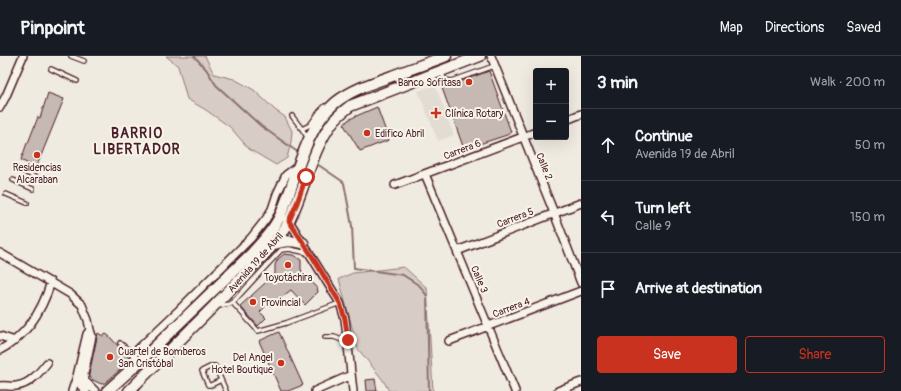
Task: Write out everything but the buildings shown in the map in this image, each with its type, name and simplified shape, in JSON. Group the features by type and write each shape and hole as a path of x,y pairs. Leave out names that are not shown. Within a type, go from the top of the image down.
{"main road":[{"name":"Avenida 19 de Abril","path":"107,391 135,366 264,241 281,214 298,166 316,126 334,104 350,93 373,82 446,56"},
{"name":"Avenida 19 de Abril","path":"129,391 213,308 282,234 297,203 324,136 341,113 350,106 480,56"},
{"path":"274,244 285,240 303,243"}],"street":[{"path":"0,107 3,95 23,56"},
{"name":"Calle 2","path":"490,56 581,283"},
{"path":"569,119 581,114"},
{"name":"Carrera 6","path":"395,185 533,133"},
{"path":"135,366 134,354 139,348 251,238 272,209 286,175 298,166"},
{"name":"Calle 3","path":"425,174 515,391"},
{"name":"Carrera 5","path":"457,251 581,203"},
{"path":"281,214 289,221 340,303 345,319 353,391"},
{"path":"0,253 70,294 82,305 92,336 84,374 86,381 95,391"},
{"path":"0,350 22,335 30,326 41,308 51,282"},
{"name":"Carrera 4","path":"449,341 581,291"},
{"path":"72,391 87,334 90,330"},
{"path":"0,336 15,340"},
{"path":"0,386 17,386 27,382 37,375 47,363"},
{"path":"315,391 352,375"},
{"path":"77,376 81,386 86,391"},
{"path":"558,391 581,382"}],"lane":[{"path":"71,56 84,61"},
{"path":"441,71 445,80 452,81 494,66"},
{"path":"51,69 77,81"},
{"path":"302,129 310,125 320,111 334,99 340,100"},
{"path":"292,116 309,140"},
{"path":"18,169 37,178"},
{"path":"13,180 33,189"},
{"path":"6,194 27,203"},
{"path":"213,308 229,304 234,301 281,250 289,249 310,254"},
{"path":"232,302 258,331 286,323 340,303"},
{"path":"326,337 348,340"},
{"path":"120,343 134,354"},
{"path":"221,380 211,385 208,384 202,371 215,366 226,391"}],"shaded area":[{"path":"166,56 205,56 214,74 234,79 254,90 275,110 285,117 292,131 287,158 276,165 249,149 230,127 187,99 178,66"},
{"name":"Clínica Rotary","path":"435,85 454,135 438,141 418,91"},
{"path":"268,222 270,225 256,243 160,337 159,336 253,242"},
{"path":"404,267 427,288 433,391 389,391 383,380 358,349 339,279 353,273"}],"waterway":[{"path":"194,56 206,69 216,85 261,126 299,153"},
{"path":"317,164 344,183 352,226 354,268 403,275 420,286 427,296 429,391"}],"place":[{"name":"Banco Sofitasa","path":"469,82"},
{"name":"Clínica Rotary","path":"436,113"},
{"name":"Edifico Abril","path":"367,133"},
{"name":"Residencias Alcaraban","path":"37,155"},
{"name":"Toyotáchira","path":"288,265"},
{"name":"Provincial","path":"253,302"},
{"name":"Cuartel de Bomberos San Cristóbal","path":"110,357"},
{"name":"Del Angel Hotel Boutique","path":"281,363"}],"district":[{"name":"BARRIO LIBERTADOR","path":"137,142"}],"route":[{"path":"306,177 289,221 340,303 345,319 348,340"}]}
